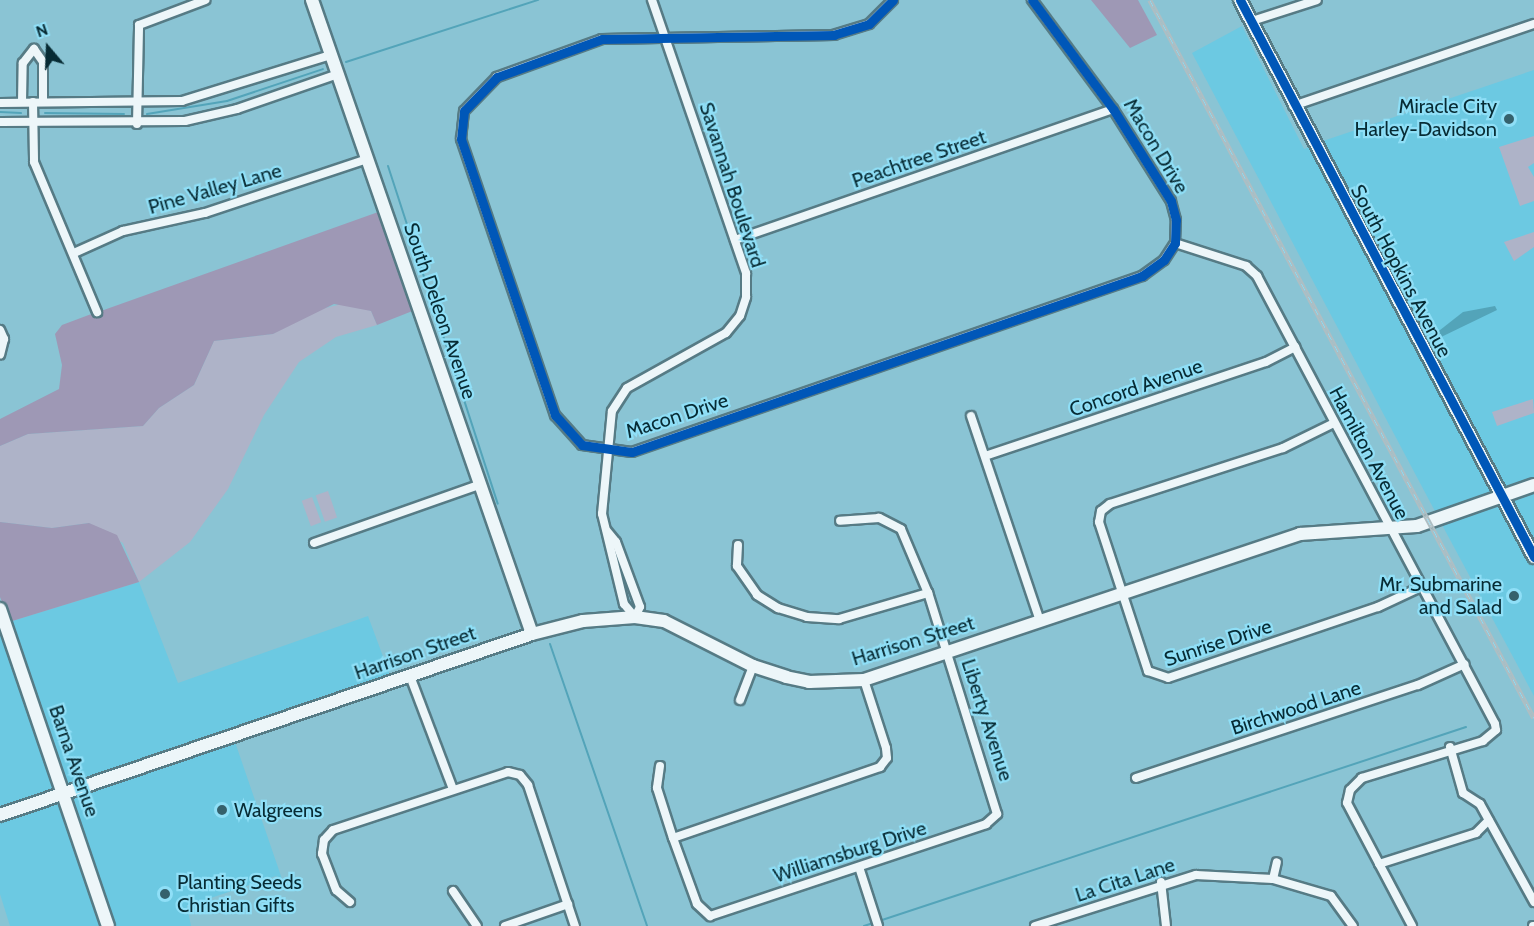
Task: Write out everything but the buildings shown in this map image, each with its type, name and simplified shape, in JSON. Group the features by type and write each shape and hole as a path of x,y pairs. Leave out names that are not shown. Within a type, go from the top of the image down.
{"street":[{"path":"137,124 139,25 205,0"},
{"name":"South Deleon Avenue","path":"312,0 532,634"},
{"name":"Savannah Boulevard","path":"635,617 624,604 602,514 612,411 627,388 726,333 740,316 746,273 652,0"},
{"name":"Macon Drive","path":"893,0 869,24 834,35 602,39 497,77 464,111 461,139 555,415 582,445 607,452 632,452 1142,276 1164,260 1175,243 1176,220 1171,201 1113,109 1032,0"},
{"name":"South Hopkins Avenue","path":"1240,0 1293,106 1534,557"},
{"path":"1252,21 1317,0"},
{"path":"1293,106 1534,24"},
{"path":"22,102 23,63 34,49 43,62 43,102"},
{"path":"0,103 137,104 182,101 227,90 332,55"},
{"path":"0,122 137,124 186,121 237,109 338,74"},
{"path":"33,102 34,162 98,312"},
{"name":"Peachtree Street","path":"735,240 1113,109"},
{"name":"Pine Valley Lane","path":"74,253 123,231 205,213 367,159"},
{"name":"Hamilton Avenue","path":"1175,243 1246,266 1257,276 1496,723 1490,737 1450,747"},
{"path":"0,330 4,339 0,355"},
{"name":"Concord Avenue","path":"985,456 1266,362 1295,347"},
{"path":"971,416 1040,621"},
{"name":"Sunrise Drive","path":"1335,423 1283,448 1110,504 1101,512 1099,522 1148,671 1160,679 1378,607 1423,586"},
{"path":"314,543 479,485"},
{"name":"Harrison Street","path":"0,815 532,634 583,621 635,617 692,632 753,666 809,682 864,680 1122,596 1300,534 1392,530 1534,485"},
{"name":"Liberty Avenue","path":"840,521 890,520 901,529 928,593 948,652 997,814"},
{"path":"607,531 616,542 640,607 635,617"},
{"path":"738,545 737,566 757,595 778,608 807,617 839,619 928,593"},
{"name":"Barna Avenue","path":"0,609 108,926"},
{"name":"Birchwood Lane","path":"1136,778 1418,685 1465,664"},
{"path":"740,700 753,666"},
{"path":"410,676 453,789"},
{"path":"660,766 657,788 673,838 880,767 887,758 864,680"},
{"path":"1412,926 1347,803 1350,790 1362,778 1450,747 1464,793 1480,804 1534,902"},
{"path":"350,902 336,890 322,854 328,835 453,789 508,772 520,775 528,785 575,926"},
{"name":"Williamsburg Drive","path":"673,838 697,904 710,916 986,824 997,814"},
{"path":"1379,864 1476,833 1489,820"},
{"path":"1273,879 1277,862"},
{"path":"859,867 878,926"},
{"name":"La Cita Lane","path":"1035,926 1161,882 1196,875 1273,879 1332,897 1353,926"},
{"path":"1161,882 1166,926"},
{"path":"453,891 477,926"},
{"path":"505,926 568,904"}],"shaded area":[{"path":"1091,0 1138,0 1157,35 1130,48"},
{"path":"1242,26 1304,149 1310,147 1495,494 1437,515 1192,53"},
{"path":"1534,70 1534,482 1503,492 1317,143"},
{"path":"1534,136 1534,163 1528,167 1534,177 1534,201 1520,206 1499,147"},
{"path":"381,211 415,310 377,325 371,311 334,304 273,334 214,341 194,385 159,408 143,426 28,434 0,446 0,419 59,389 62,365 55,334 62,325 94,313 96,317 101,311"},
{"path":"1534,232 1534,247 1514,261 1504,242"},
{"path":"346,303 371,311 377,325 336,337 299,362 264,415 228,489 190,542 139,582 123,543 89,523 52,528 0,522 0,446 28,434 143,426 159,408 194,385 214,341 273,334 309,312"},
{"path":"1495,306 1497,310 1437,339 1435,334 1463,312"},
{"path":"1533,399 1534,413 1497,426 1492,412"},
{"path":"1534,490 1534,549 1507,499"},
{"path":"328,491 337,517 325,522 316,495"},
{"path":"312,497 321,522 311,526 302,501"},
{"path":"1499,502 1534,565 1534,696 1441,523"},
{"path":"0,522 52,528 89,523 117,535 139,582 9,622 0,597"},
{"path":"139,582 178,683 368,616 391,678 67,789 9,622"},
{"path":"0,625 59,791 0,811"},
{"path":"234,739 282,879 276,876 187,906 191,926 113,926 69,797"},
{"path":"62,800 104,926 10,926 0,894 0,820"}],"waterway":[{"path":"346,62 538,0"},
{"path":"147,114 227,101 323,69"},
{"path":"0,112 21,113"},
{"path":"45,113 124,114"},
{"path":"388,166 498,504"},
{"path":"550,644 647,926"},
{"path":"864,926 1466,727"}],"railway":[{"path":"1150,0 1534,718"}],"cycle path":[{"path":"893,0 869,24 834,35 602,39 497,77 464,111 461,139 555,415 582,445 632,452 1142,276 1164,260 1175,243 1176,220 1171,201 1113,109 1032,0"},
{"path":"1240,0 1534,557"}],"place":[{"name":"Miracle City Harley-Davidson","path":"1509,119"},
{"name":"Mr. Submarine and Salad","path":"1514,596"},
{"name":"Walgreens","path":"222,810"},
{"name":"Planting Seeds Christian Gifts","path":"165,894"}]}
